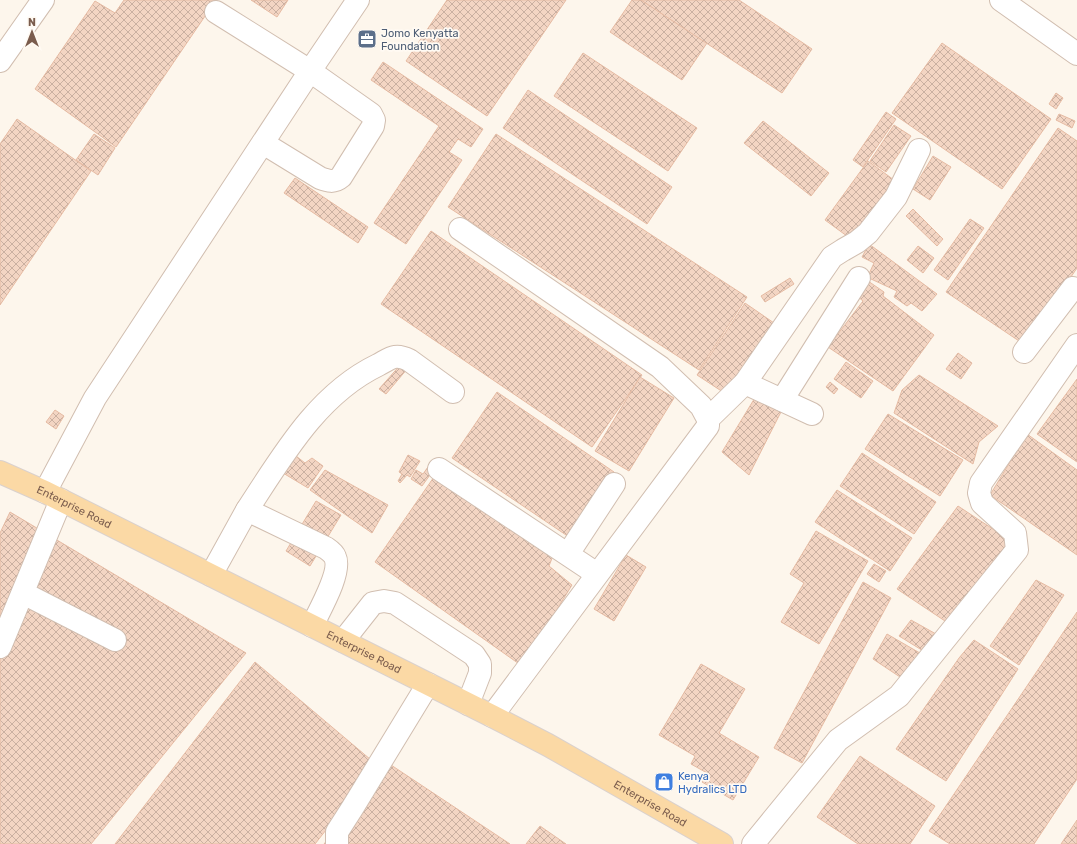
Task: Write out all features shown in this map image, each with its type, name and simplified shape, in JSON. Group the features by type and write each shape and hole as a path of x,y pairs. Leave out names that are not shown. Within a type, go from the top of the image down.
{"main road":[{"name":"Enterprise Road","path":"0,472 53,496 492,716 548,745 722,844"}],"street":[{"path":"0,61 42,0"},
{"path":"0,647 23,593 53,496 95,398 358,0"},
{"path":"1001,0 1077,54"},
{"path":"216,12 310,71 371,114 374,120 373,126 341,177 337,180 330,181 320,178 263,143"},
{"path":"708,419 745,383 832,258 868,233 896,197 919,150"},
{"path":"460,229 660,367 701,406 708,419 708,426 492,716"},
{"path":"782,400 859,278"},
{"path":"1024,352 1076,287"},
{"path":"753,844 838,740 899,696 1017,550 1015,533 982,503 979,493 981,483 1077,345"},
{"path":"211,575 247,510 295,438 311,418 343,388 364,372 394,357 401,356 409,360 453,392"},
{"path":"745,383 812,414"},
{"path":"439,469 597,574"},
{"path":"568,554 614,484"},
{"path":"247,510 326,548 335,557 337,566 334,579 312,626"},
{"path":"23,593 115,640"},
{"path":"343,641 373,603 395,603 474,655 480,664 480,673 468,704"},
{"path":"337,844 336,832 353,807 428,684"}],"building":[{"path":"124,0 216,0 116,147 35,89 95,1 115,13"},
{"path":"251,0 288,0 277,17"},
{"path":"447,0 566,0 487,116 406,61"},
{"path":"632,0 641,0 707,43 682,80 610,32"},
{"path":"641,0 739,0 812,49 782,93"},
{"path":"942,43 1051,119 1002,189 892,113"},
{"path":"583,53 697,128 668,171 554,96"},
{"path":"383,62 483,129 471,147 458,139 449,152 462,160 406,244 374,223 439,126 371,80"},
{"path":"528,90 672,187 647,224 503,128"},
{"path":"1056,93 1063,98 1056,109 1049,104"},
{"path":"886,112 896,119 863,167 853,160"},
{"path":"1059,114 1075,121 1072,128 1056,120"},
{"path":"17,119 91,171 0,305 0,144"},
{"path":"763,121 829,173 811,196 744,143"},
{"path":"894,125 911,136 886,172 870,161"},
{"path":"1058,128 1077,141 1077,268 1025,345 946,292"},
{"path":"94,134 115,148 98,175 76,160"},
{"path":"496,134 747,297 699,370 448,207"},
{"path":"933,156 951,167 930,200 913,189"},
{"path":"868,161 894,180 851,239 825,220"},
{"path":"295,178 368,227 358,243 284,193"},
{"path":"913,209 943,239 937,246 906,216"},
{"path":"970,219 984,228 948,280 934,270"},
{"path":"431,231 642,375 592,447 381,304"},
{"path":"869,244 937,294 922,311 911,303 907,306 894,297 897,291 871,279 868,276 874,263 862,257"},
{"path":"918,246 934,258 923,273 907,260"},
{"path":"790,278 794,284 765,302 761,296"},
{"path":"868,281 884,292 883,296 934,335 893,391 828,347 863,301 857,296"},
{"path":"745,303 774,323 726,394 697,375"},
{"path":"958,353 972,363 961,379 946,369"},
{"path":"846,362 873,381 861,398 834,379"},
{"path":"402,363 408,368 386,394 379,389"},
{"path":"919,375 998,426 979,442 973,464 894,413 902,390"},
{"path":"640,377 674,398 629,471 595,451"},
{"path":"1077,379 1077,462 1037,434"},
{"path":"830,382 838,389 834,394 826,387"},
{"path":"497,392 614,472 569,537 452,458"},
{"path":"756,396 783,408 749,475 722,452"},
{"path":"55,410 64,416 56,429 46,422"},
{"path":"888,414 963,460 940,496 865,449"},
{"path":"1027,434 1077,470 1077,555 990,495"},
{"path":"291,452 305,463 312,458 323,466 308,488 278,470"},
{"path":"862,453 936,502 914,534 840,486"},
{"path":"408,455 420,461 410,477 407,475 400,483 398,481 402,474 399,472"},
{"path":"430,464 435,468 422,486 411,479 416,470 423,474"},
{"path":"325,470 388,505 372,533 310,490"},
{"path":"436,474 554,553 549,566 572,585 522,666 375,562"},
{"path":"837,490 912,538 890,571 815,522"},
{"path":"316,501 341,515 310,566 286,551"},
{"path":"958,506 1011,541 951,625 897,589"},
{"path":"10,512 246,653 91,844 0,844 0,533"},
{"path":"816,531 868,561 819,644 781,622 804,583 790,574"},
{"path":"626,555 646,567 614,621 594,609"},
{"path":"874,564 886,571 879,582 867,574"},
{"path":"1036,580 1064,595 1019,665 990,646"},
{"path":"863,582 891,598 802,763 774,748"},
{"path":"1077,612 1077,779 1034,844 950,844 929,831"},
{"path":"911,620 936,634 925,652 899,636"},
{"path":"887,634 925,656 909,683 873,659"},
{"path":"974,640 1018,669 946,781 896,749 959,658"},
{"path":"255,662 377,765 315,844 115,844"},
{"path":"701,664 745,689 719,733 759,757 733,800 702,782 707,773 691,764 695,756 659,735"},
{"path":"860,756 935,806 910,844 858,844 817,817"},
{"path":"388,763 510,844 324,844"},
{"path":"1077,820 1077,844 1061,844"},
{"path":"540,826 566,844 526,844"}],"place":[{"name":"Jomo Kenyatta Foundation","path":"367,39"},
{"name":"Kenya Hydralics LTD","path":"664,782"}]}
